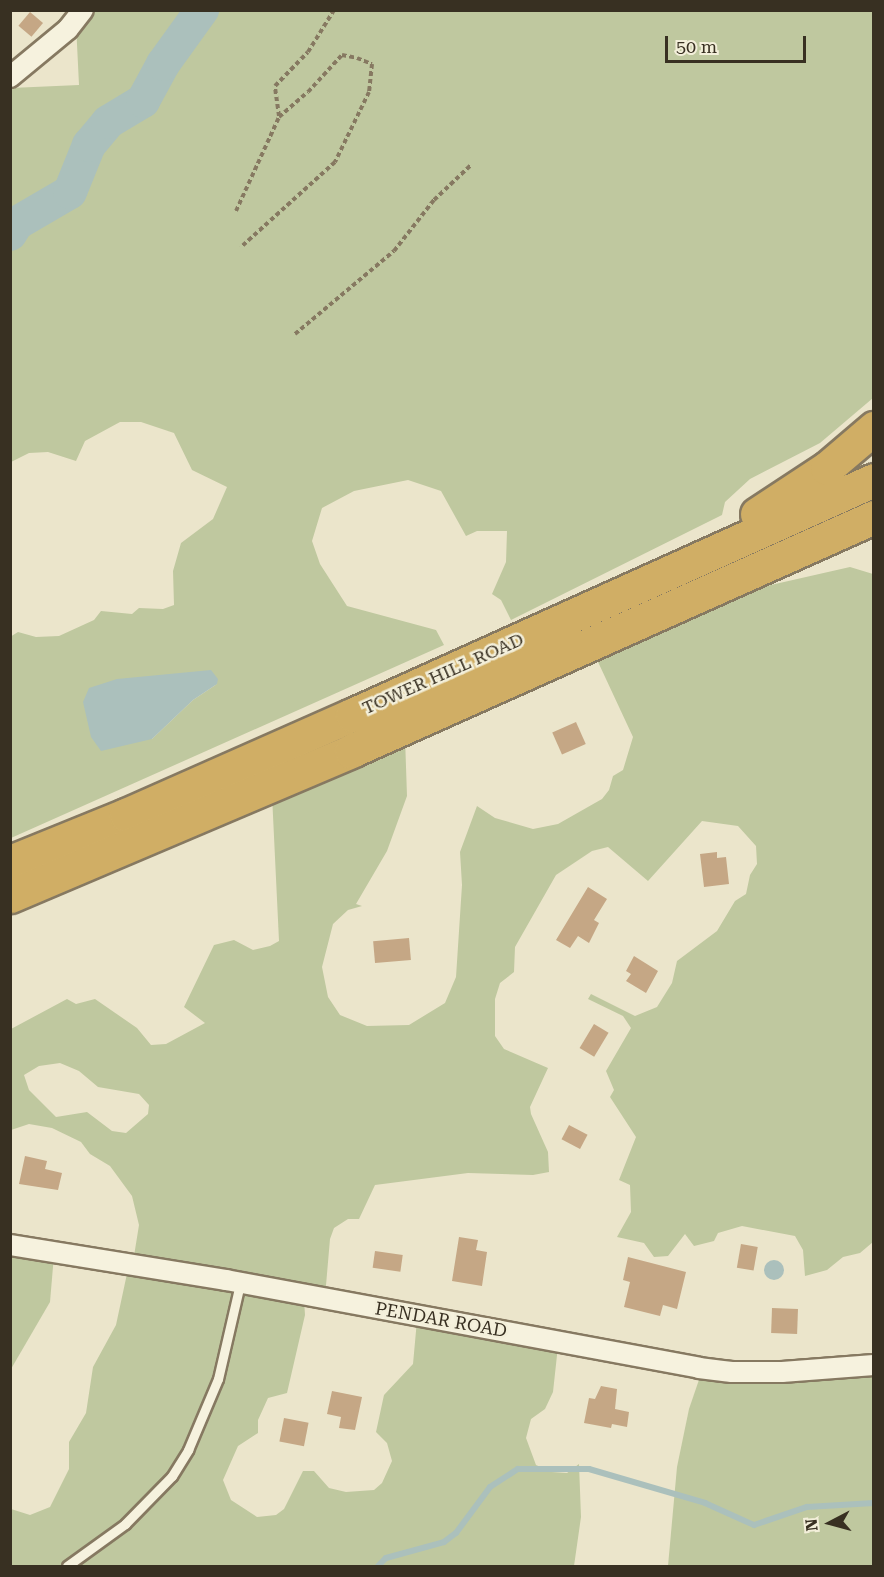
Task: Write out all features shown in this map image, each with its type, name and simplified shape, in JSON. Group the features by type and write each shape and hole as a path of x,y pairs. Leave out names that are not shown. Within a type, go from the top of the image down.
{"highway":[{"path":"599,604 775,503 827,468 873,428"},
{"name":"TOWER HILL ROAD","path":"10,862 169,796 873,480"},
{"name":"TOWER HILL ROAD","path":"10,896 330,760 873,517"}],"street":[{"path":"10,76 68,29 84,10"},
{"name":"PENDAR ROAD","path":"10,1245 240,1284 699,1368 732,1372 782,1372 873,1365"}],"lane":[{"path":"67,1566 125,1524 172,1476 183,1459 218,1378 240,1284"}],"path":[{"path":"279,117 275,86 308,52 334,10"},
{"path":"236,211 279,117 308,92 342,55 372,64 369,92 335,162 241,247"},
{"path":"295,334 394,251 434,200 472,164"}],"green space":[{"path":"88,11 873,11 873,398 820,443 750,479 725,502 722,515 511,620 501,600 492,594 506,562 507,531 477,531 466,536 441,491 408,480 354,491 322,508 312,541 320,564 347,606 436,630 444,645 11,838 10,637 18,632 36,637 59,636 94,620 101,611 132,614 139,608 163,609 174,605 173,571 181,543 213,519 227,487 192,470 174,433 141,422 120,422 85,441 76,461 48,452 29,453 11,462 11,88 79,85 76,24","holes":["217,684 193,700 152,739 91,737"]},
{"path":"850,567 873,574 873,1242 860,1253 843,1257 827,1270 805,1276 803,1250 795,1236 742,1226 718,1233 714,1241 694,1246 685,1234 668,1256 654,1257 644,1243 617,1237 631,1212 630,1185 619,1180 636,1137 610,1097 614,1090 606,1071 631,1028 623,1016 588,999 591,994 635,1016 657,1007 672,983 677,961 717,931 735,901 746,894 750,875 757,864 756,846 738,826 702,821 648,881 608,847 592,851 556,875 515,947 514,972 500,983 495,999 495,1036 504,1049 548,1068 530,1107 548,1152 549,1172 533,1175 468,1173 375,1185 359,1219 348,1219 334,1228 330,1239 325,1297 304,1299 305,1315 287,1393 268,1398 258,1420 258,1433 238,1446 223,1480 231,1500 257,1517 276,1515 284,1509 303,1471 314,1471 329,1488 346,1492 374,1490 382,1483 392,1461 387,1443 376,1432 384,1395 413,1364 417,1320 558,1346 553,1392 545,1409 531,1419 526,1438 536,1465 552,1472 567,1473 579,1464 581,1517 574,1566 11,1566 11,1509 30,1515 50,1507 69,1469 69,1442 86,1413 93,1367 116,1325 128,1269 134,1256 139,1225 132,1196 110,1166 90,1154 81,1142 52,1128 29,1124 11,1130 11,1029 67,999 76,1004 95,999 137,1028 151,1045 166,1044 205,1023 184,1007 214,945 234,940 253,950 279,941 272,795 405,737 407,796 387,851 356,904 362,906 348,910 333,924 322,967 328,997 340,1015 367,1026 409,1025 445,1003 456,977 462,885 460,852 477,806 495,818 533,829 558,824 602,799 609,790 613,776 623,770 633,737 592,649 718,597","holes":["60,1063 79,1071 98,1087 139,1094 149,1105 148,1114 126,1133 112,1131 87,1112 56,1117 29,1090 24,1075 39,1066"]},
{"path":"11,1245 54,1255 50,1302 11,1369"},
{"path":"873,1367 873,1566 668,1566 677,1467 689,1409 703,1368"}],"shaded area":[{"path":"211,670 218,679 217,684 193,700 152,739 101,751 91,737 83,702 89,688 117,679"},
{"path":"774,1260 781,1263 784,1270 781,1277 774,1280 767,1277 764,1270 767,1263"}],"building":[{"path":"30,12 43,23 31,37 18,26"},
{"path":"576,722 586,744 562,755 552,733"},
{"path":"717,852 717,858 726,857 729,884 704,887 700,854"},
{"path":"588,887 607,899 594,920 599,923 589,943 578,936 570,948 556,940"},
{"path":"409,938 411,960 375,963 373,941"},
{"path":"634,956 658,971 646,993 626,981 631,974 626,971"},
{"path":"594,1024 609,1033 594,1057 580,1048"},
{"path":"569,1125 588,1135 580,1149 561,1139"},
{"path":"25,1156 47,1161 45,1169 62,1173 58,1190 19,1184"},
{"path":"459,1237 478,1240 476,1250 487,1252 482,1286 452,1281"},
{"path":"741,1244 758,1247 754,1271 737,1268"},
{"path":"375,1251 403,1255 400,1272 373,1268"},
{"path":"628,1257 686,1272 677,1309 663,1305 660,1316 624,1307 630,1282 623,1280"},
{"path":"772,1308 798,1309 797,1334 771,1333"},
{"path":"601,1386 617,1389 615,1409 629,1412 627,1427 612,1424 611,1428 584,1423 589,1398 595,1399"},
{"path":"332,1391 362,1397 355,1430 339,1428 341,1417 327,1414"},
{"path":"284,1418 309,1423 304,1446 279,1442"}],"waterway":[{"path":"10,234 17,223 70,192 89,145 108,122 143,101 163,64 202,10"},
{"path":"378,1566 386,1558 444,1542 456,1533 490,1487 518,1469 589,1469 705,1503 754,1525 807,1507 874,1503"}]}
